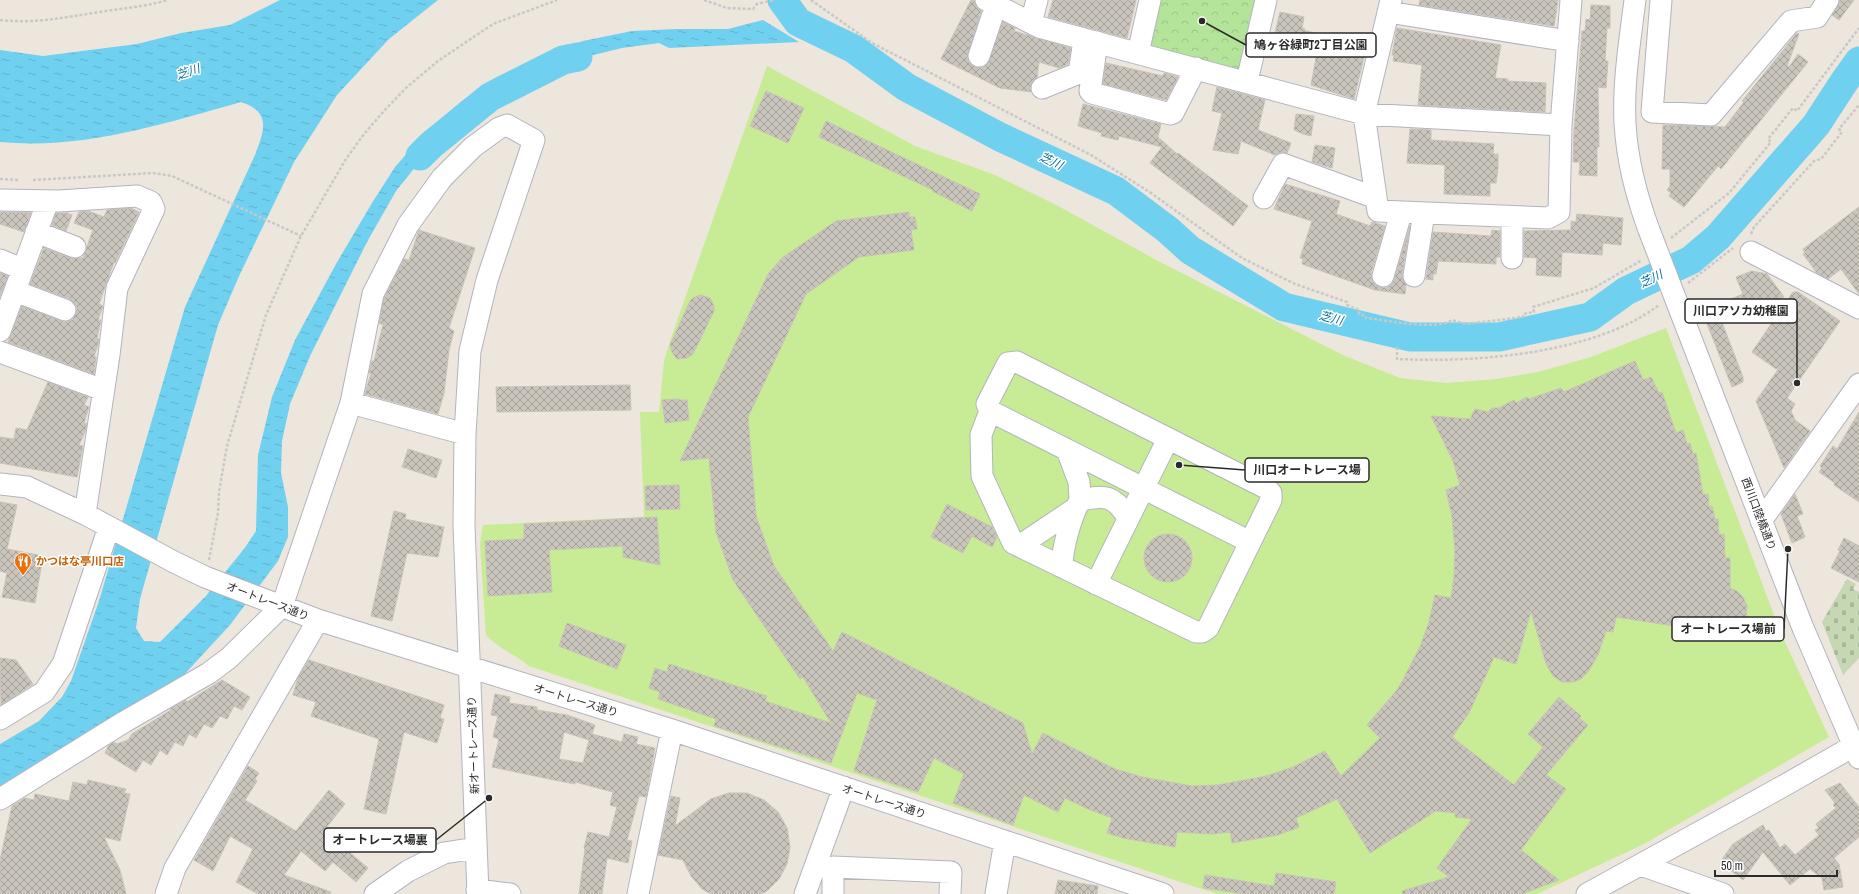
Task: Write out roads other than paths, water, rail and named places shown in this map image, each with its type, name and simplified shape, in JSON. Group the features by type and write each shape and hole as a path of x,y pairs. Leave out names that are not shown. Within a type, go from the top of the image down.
{"street":[{"path":"1031,23 1037,0"},
{"path":"1138,53 1150,0"},
{"path":"1247,81 1266,0"},
{"path":"1568,41 1389,6 1364,114 1378,211 1548,218 1559,212 1561,125 1568,41 1571,0"},
{"name":"西川口陸橋通り","path":"1635,0 1626,82 1625,122 1629,161 1637,197 1803,628 1857,749"},
{"path":"1662,0 1652,112 1711,115 1791,21 1817,17 1828,0"},
{"path":"979,56 991,3 1039,27 1247,81 1364,114 1561,125"},
{"path":"1091,40 1090,91 1092,94 1170,114 1173,113 1196,68"},
{"path":"1042,88 1080,73 1091,40"},
{"name":"新オートレース通り","path":"351,402 373,294 408,225 442,178 474,147 499,128 507,125 534,140 487,280 472,344 465,434 464,526 478,892"},
{"path":"1264,198 1283,164 1376,198"},
{"path":"0,200 48,201 137,196 151,202 154,209 117,288 110,355 103,390 85,514"},
{"path":"0,331 48,201"},
{"path":"1383,276 1402,213"},
{"path":"1414,276 1424,213"},
{"path":"1512,217 1512,258"},
{"path":"36,232 75,247"},
{"path":"1751,252 1859,308"},
{"path":"0,260 22,269"},
{"path":"15,290 65,310"},
{"path":"0,352 103,390"},
{"path":"990,411 981,435 982,476 1013,543 1196,632 1202,632 1208,628 1271,500 1271,493 1266,488 1017,362 1008,364 987,404 990,411 1250,542"},
{"path":"1761,522 1859,384"},
{"path":"0,798 124,722 209,673 229,658 282,606 351,402 465,434"},
{"path":"1096,584 1168,438"},
{"path":"1062,567 1062,558 1078,504 1079,482 1067,450"},
{"name":"オートレース通り","path":"0,484 27,487 85,514 158,554 205,577 318,620 672,730 1163,894"},
{"path":"1019,546 1078,504 1099,496 1110,498 1121,506 1128,518"},
{"path":"0,719 44,692 63,664 112,529"},
{"path":"166,894 175,868 205,813 260,722 318,620"},
{"path":"638,894 672,730"},
{"path":"1587,894 1778,789 1857,749"},
{"path":"805,894 825,864 844,787"},
{"path":"996,894 1005,841"},
{"path":"375,894 408,871 444,853 476,848"},
{"path":"825,864 833,894"},
{"path":"825,864 951,872 950,894"},
{"path":"1641,865 1723,894"},
{"path":"478,892 510,894"}],"water":[{"path":"280,0 438,0 389,39 337,95 294,162 240,274 218,325 140,599 136,628 144,641 160,642 205,597 244,549 256,531 258,455 272,397 295,340 336,264 372,203 395,167 426,132 462,101 495,78 541,56 583,41 632,31 728,29 763,20 799,42 669,48 659,43 622,48 569,61 536,74 491,98 460,120 425,155 396,191 367,242 310,356 290,404 282,441 281,473 288,507 288,537 278,561 230,625 181,678 90,730 0,786 0,744 39,721 62,697 71,681 99,601 185,307 255,155 263,130 263,123 258,111 241,102 182,119 92,139 31,143 0,142 0,50 43,56 137,44 181,33 230,25"}],"waterway":[{"name":"芝川","path":"782,0 798,22 854,49 906,87 1000,137 1116,191 1168,230 1190,250 1284,307 1410,337 1499,337 1590,317 1626,291 1691,260 1718,237 1816,125 1859,61"},
{"path":"420,156 431,145 490,97 563,60 578,57"}],"place":[{"name":"鳩ヶ谷緑町2丁目公園","path":"1202,21"},
{"name":"川口アソカ幼稚園","path":"1797,383"},
{"name":"川口オートレース場","path":"1179,465"},
{"name":"オートレース場前","path":"1788,549"},
{"name":"かつはな亭川口店","path":"23,576"},
{"name":"オートレース場裏","path":"489,798"}]}
